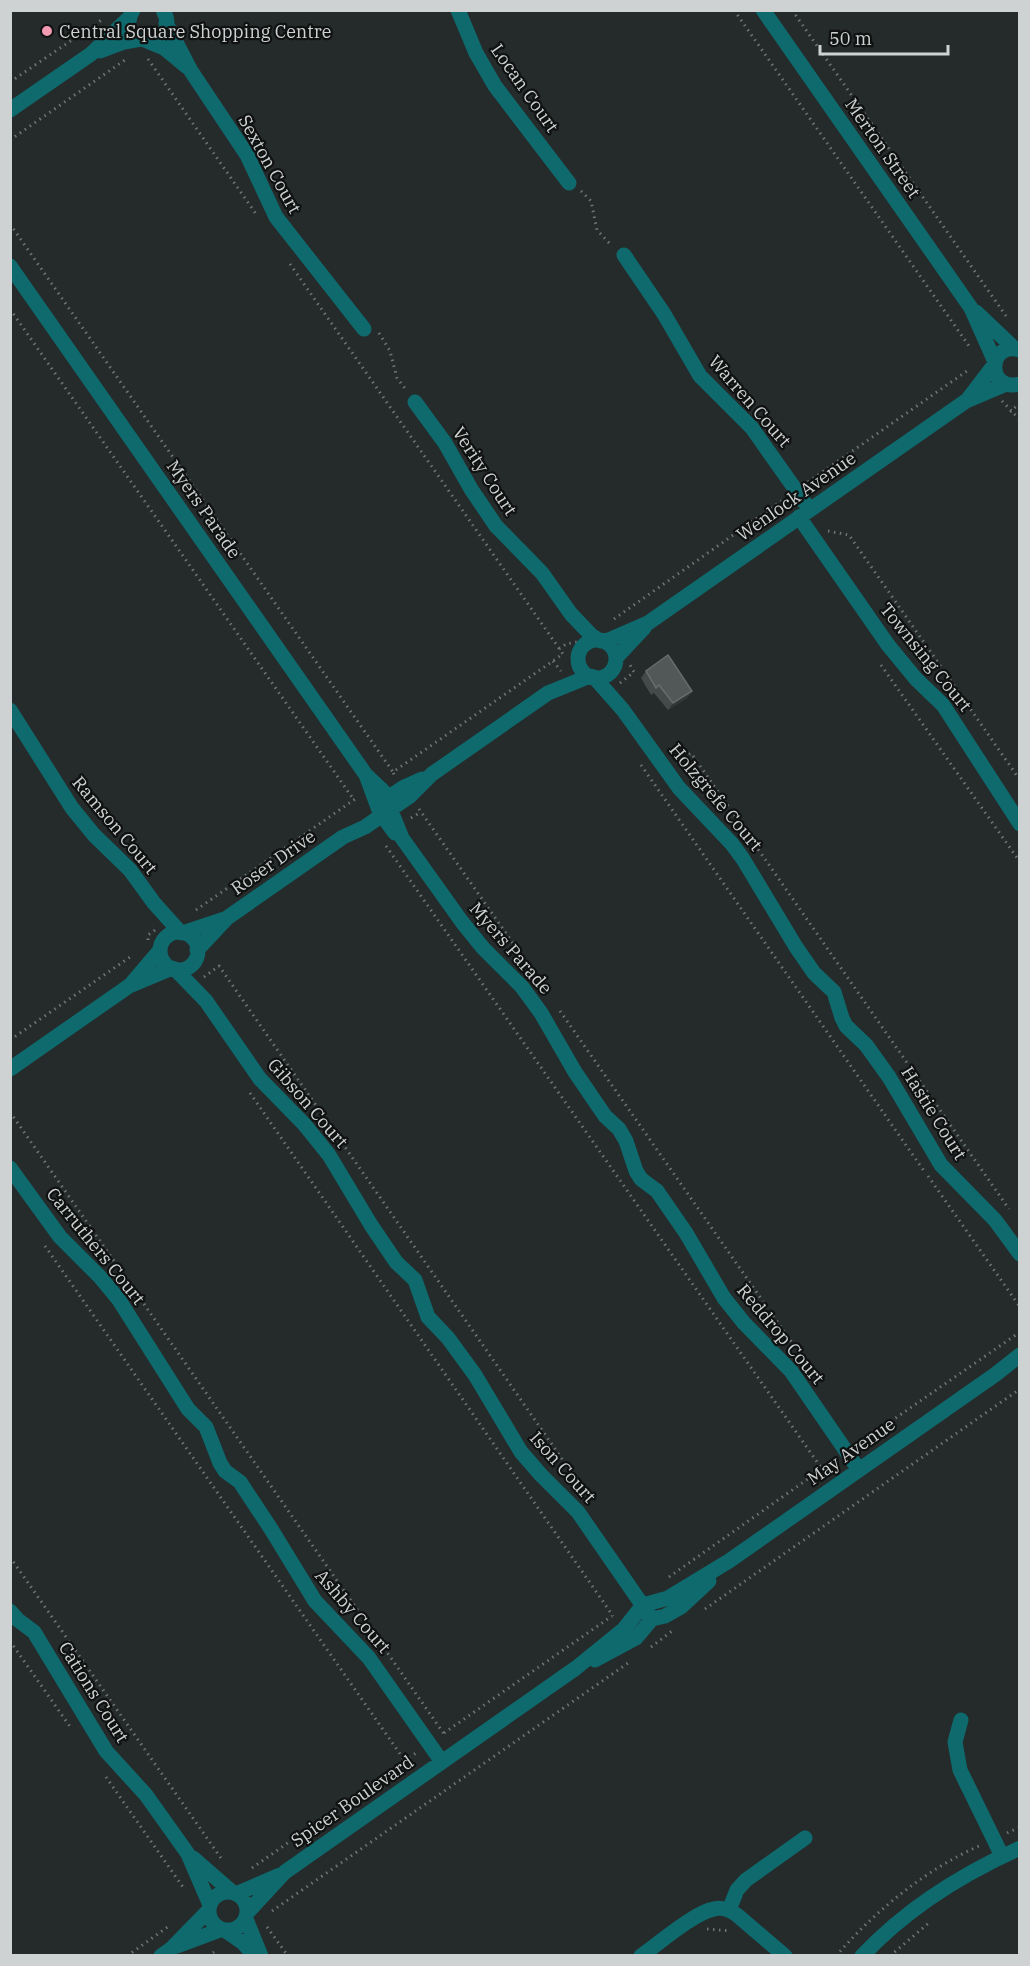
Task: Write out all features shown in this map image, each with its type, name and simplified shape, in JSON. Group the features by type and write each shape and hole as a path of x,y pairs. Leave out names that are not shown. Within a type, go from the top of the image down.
{"street":[{"name":"Locan Court","path":"458,10 476,53 495,86 569,183"},
{"name":"Merton Street","path":"764,10 971,308 998,379 1014,387"},
{"path":"131,14 132,32 143,39"},
{"path":"10,111 91,54 131,14"},
{"path":"91,54 124,42 157,38 162,34 167,16"},
{"name":"Sexton Court","path":"167,16 191,71 236,136 257,174 276,217 364,329"},
{"name":"Sexton Court","path":"143,39 164,48 191,71"},
{"name":"Warren Court","path":"624,255 664,314 700,375 752,428 805,514"},
{"name":"Myers Parade","path":"10,266 366,775 377,784 384,807 402,838 471,935 531,999 575,1072 605,1116 619,1129 641,1179 657,1191"},
{"name":"Merton Street","path":"971,308 1017,348"},
{"name":"Wenlock Avenue","path":"600,641 609,640 648,623 966,401 1003,351 1017,348"},
{"name":"Wenlock Avenue","path":"966,401 1014,387"},
{"name":"Verity Court","path":"415,402 445,443 471,489 496,526 542,573 571,614 600,641"},
{"name":"Townsing Court","path":"805,514 813,537 888,645 916,679 943,705 1020,824"},
{"name":"Verity Court","path":"571,614 580,641 579,655"},
{"name":"Wenlock Avenue","path":"614,664 648,623"},
{"path":"384,807 410,796 432,774 548,693 592,677 605,676 614,664 613,649 600,641 587,643 548,693"},
{"path":"579,655 583,671 592,677"},
{"name":"Holzgrefe Court","path":"614,664 617,695 623,710"},
{"name":"Holzgrefe Court","path":"592,677 623,710 684,794 725,836 743,859 796,947 814,973 834,992 846,1026 866,1045"},
{"name":"Ramson Court","path":"10,710 72,808 94,835 130,870 154,903 181,932"},
{"name":"Roser Drive","path":"196,956 226,918 343,837 365,827 384,807"},
{"name":"Ramson Court","path":"154,903 162,935 160,947"},
{"name":"Roser Drive","path":"181,932 226,918"},
{"path":"10,1069 129,986 174,969 186,968 196,956 194,941 181,932 168,935 129,986"},
{"path":"160,947 162,959 174,969"},
{"name":"Gibson Court","path":"196,956 198,980 206,1001"},
{"name":"Gibson Court","path":"174,969 206,1001 260,1079 304,1124 329,1155 396,1262 415,1280 428,1317 448,1338"},
{"name":"Hastie Court","path":"866,1045 889,1077 941,1165 995,1220 1020,1254"},
{"name":"Carruthers Court","path":"10,1168 60,1237 100,1276 119,1300 188,1410 207,1427 225,1471 240,1482"},
{"name":"Reddrop Court","path":"657,1191 686,1233 729,1305 791,1371 859,1470"},
{"name":"Ison Court","path":"448,1338 475,1375 521,1452 578,1512 652,1619"},
{"name":"May Avenue","path":"442,1762 576,1668 624,1629 643,1605 668,1598 729,1561 1020,1355"},
{"name":"May Avenue","path":"996,1374 1020,1364"},
{"name":"Ashby Court","path":"240,1482 272,1529 315,1601 369,1658 442,1762"},
{"name":"May Avenue","path":"576,1668 636,1638 652,1619 665,1616 681,1607 729,1561"},
{"name":"Cations Court","path":"10,1611 34,1632 106,1751 146,1795 188,1854 209,1908"},
{"path":"961,1720 955,1743 960,1770 1002,1856"},
{"name":"Spicer Boulevard","path":"234,1893 285,1872 442,1762"},
{"path":"729,1910 738,1890 746,1880 805,1838"},
{"path":"862,1956 888,1930 928,1899 971,1871 1020,1848"},
{"name":"Cations Court","path":"188,1854 234,1893"},
{"name":"Spicer Boulevard","path":"247,1916 285,1872"},
{"path":"166,1952 209,1908 216,1896 221,1893 234,1893 245,1901 247,1916 261,1956"},
{"path":"209,1908 212,1922 242,1942 255,1956"},
{"path":"640,1956 706,1911 715,1908 729,1910 785,1956"},
{"path":"166,1952 223,1930 238,1928 247,1916"}],"path":[{"path":"734,10 972,350"},
{"path":"792,10 1010,323"},
{"path":"10,82 106,16"},
{"path":"146,57 261,222"},
{"path":"569,183 591,201 597,230 624,255"},
{"path":"288,261 563,654 393,772"},
{"path":"10,309 354,800"},
{"path":"364,329 381,334 390,351 397,378 415,402"},
{"path":"1020,403 1010,412 1020,420"},
{"path":"813,537 823,530 849,535 1020,780"},
{"path":"879,662 1020,862"},
{"path":"665,770 691,753 1013,1215"},
{"path":"636,758 1020,1307"},
{"path":"10,1040 137,952"},
{"path":"10,1112 444,1734 243,1875"},
{"path":"45,1245 405,1761"},
{"path":"861,1442 1020,1332"},
{"path":"662,1582 822,1469"},
{"path":"10,1557 227,1868"},
{"path":"10,1641 72,1729"},
{"path":"100,1768 189,1896"},
{"path":"890,1956 930,1922"},
{"path":"127,1956 171,1925"},
{"path":"266,1925 288,1956"},
{"path":"707,1929 730,1930 737,1936"},
{"path":"208,1956 213,1952"}],"building":[{"path":"668,655 692,691 673,703 659,685 656,688 646,671"}],"place":[{"name":"Central Square Shopping Centre","path":"47,31"}]}
